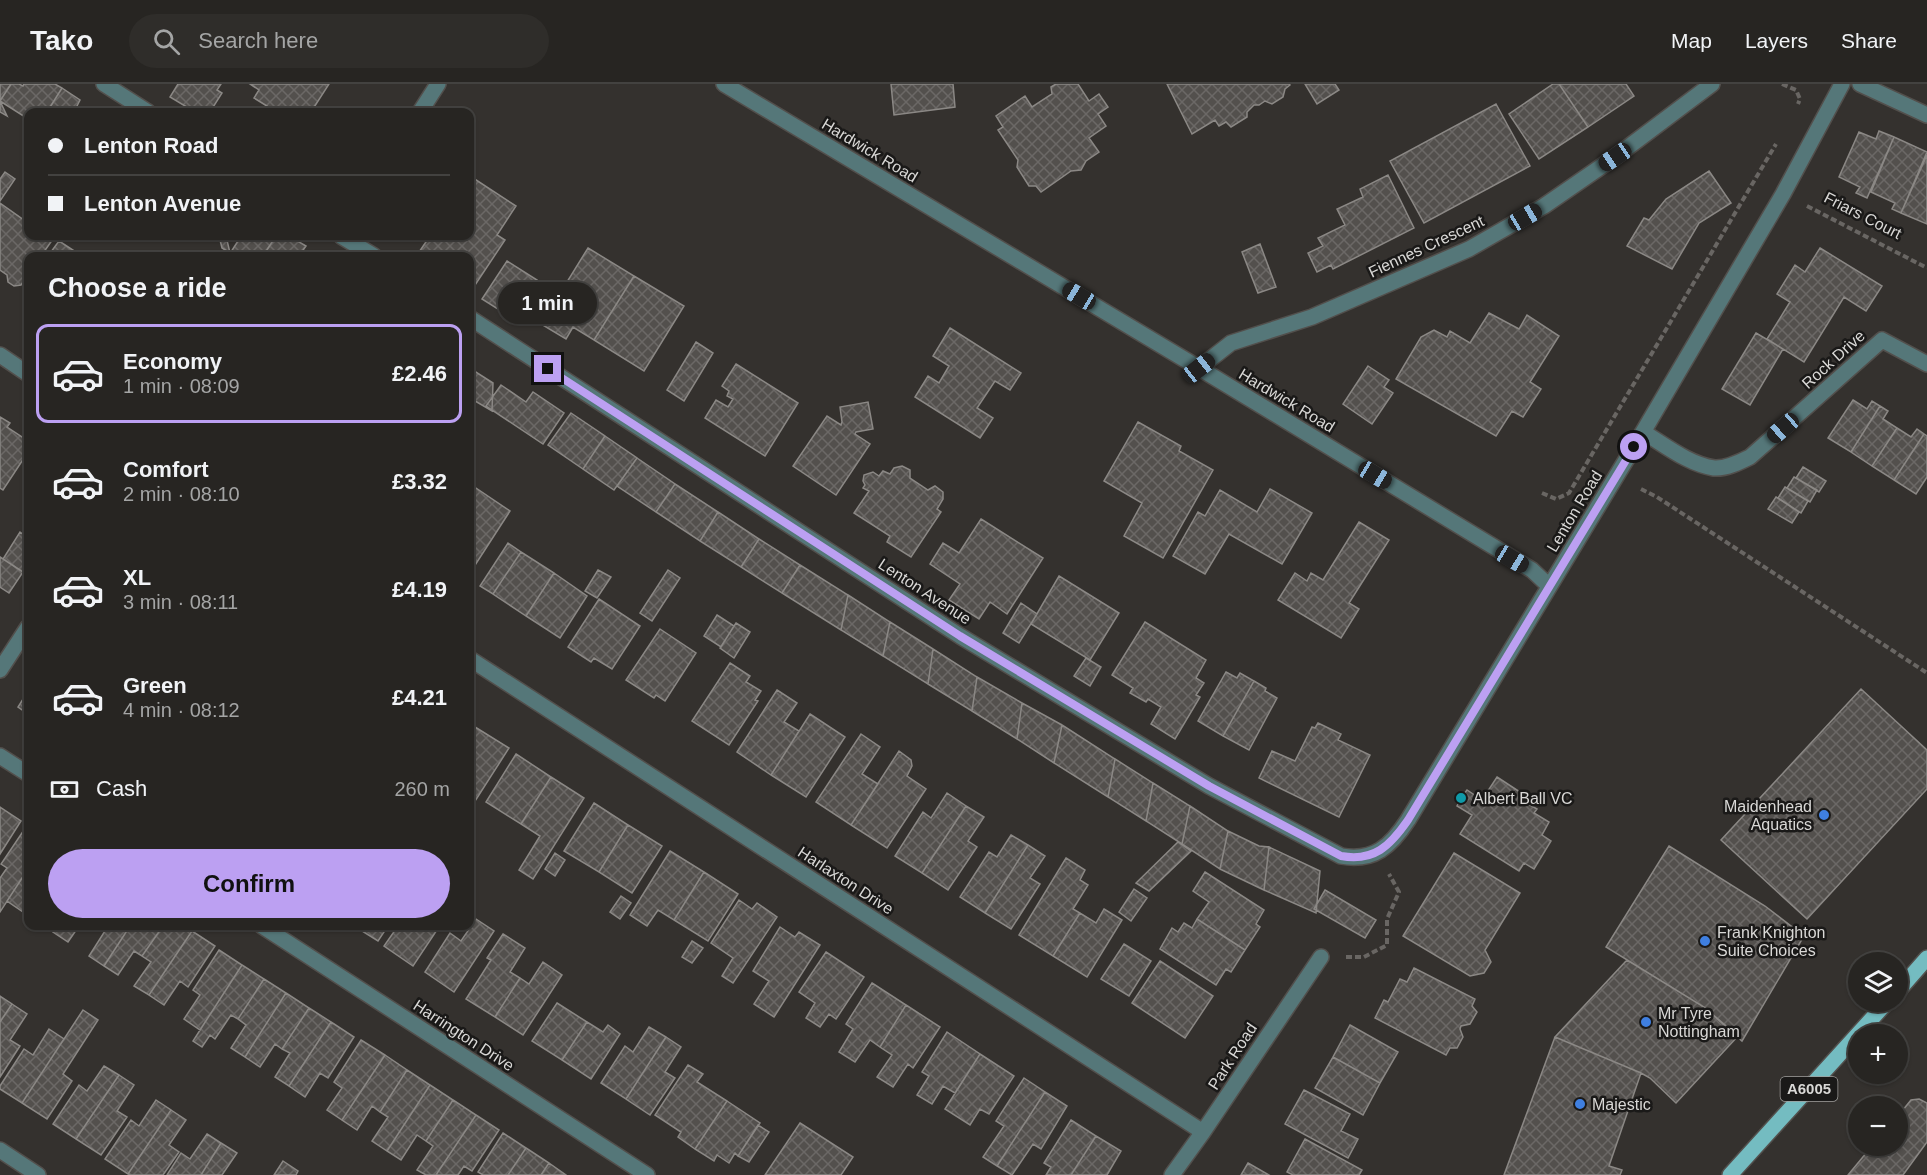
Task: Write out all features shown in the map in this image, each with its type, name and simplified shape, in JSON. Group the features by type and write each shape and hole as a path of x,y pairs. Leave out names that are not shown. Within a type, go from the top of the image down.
{"main road":[{"path":"1908,980 1927,958"},
{"name":"A6005","path":"1730,1175 1878,1012"}],"street":[{"path":"104,84 142,108"},
{"path":"423,108 438,84"},
{"name":"Hardwick Road","path":"724,84 743,89 1532,570 1549,586"},
{"name":"Fiennes Crescent","path":"1199,368 1231,343 1312,316 1469,249 1544,206 1615,157 1712,84"},
{"name":"Lenton Road","path":"1377,853 1397,837 1408,820 1643,432 1783,194 1842,84"},
{"path":"1860,84 1927,115"},
{"path":"348,240 367,252"},
{"name":"Lenton Avenue","path":"474,321 960,636 1209,786 1341,856 1357,859 1377,853"},
{"name":"Rock Drive","path":"1643,432 1687,459 1716,468 1735,464 1750,457 1882,340 1927,364"},
{"path":"0,355 24,371"},
{"path":"0,670 24,633"},
{"name":"Harlaxton Drive","path":"474,662 1203,1131"},
{"path":"0,756 24,771"},
{"name":"Harrington Drive","path":"268,930 647,1175"},
{"name":"Park Road","path":"1172,1175 1321,957"},
{"path":"0,1150 38,1175"}],"path":[{"path":"1782,84 1796,90 1800,99 1797,106"},
{"path":"1542,493 1556,499 1569,493 1782,134"},
{"name":"Friars Court","path":"1783,194 1927,268"},
{"path":"1616,476 1657,496 1927,673"},
{"path":"1321,957 1364,957 1387,945 1387,919 1399,892 1377,853"}],"building":[{"path":"0,84 11,84 0,101"},
{"path":"11,84 23,86 24,84 55,84 62,88 50,108 24,108 24,116 0,101"},
{"path":"178,84 221,84 217,90 222,93 213,108 188,108 170,97"},
{"path":"250,84 329,84 314,108 266,108 267,106 254,98 259,90"},
{"path":"891,84 953,84 955,107 894,115"},
{"path":"1056,84 1078,84 1089,101 1099,94 1108,107 1098,114 1106,126 1089,138 1099,152 1086,161 1081,170 1071,171 1041,192 1036,186 1029,186 1017,167 1018,160 998,130 1003,127 996,116 1025,96 1032,107 1052,94 1051,87"},
{"path":"1167,84 1290,85 1285,89 1283,97 1272,104 1265,101 1254,105 1247,112 1247,117 1231,127 1226,122 1219,126 1215,120 1192,134"},
{"path":"1305,84 1335,84 1339,90 1317,104"},
{"path":"1553,84 1559,84 1588,127 1539,159 1509,114"},
{"path":"1559,84 1626,84 1634,96 1588,127"},
{"path":"62,88 80,100 76,108 50,108"},
{"path":"0,101 7,116 0,112"},
{"path":"1496,104 1530,166 1424,223 1390,161"},
{"path":"1879,131 1894,137 1867,198 1856,193 1860,187 1839,177 1859,132 1876,139"},
{"path":"1894,137 1927,152 1901,213 1892,209 1895,203 1871,192"},
{"path":"1927,155 1927,224 1901,213"},
{"path":"1709,171 1731,203 1699,223 1672,269 1627,246 1644,218 1649,220 1666,199"},
{"path":"5,172 15,179 0,201 0,179"},
{"path":"1388,175 1414,228 1333,269 1331,265 1317,272 1308,253 1323,246 1318,238 1345,225 1337,209 1363,197 1360,189"},
{"path":"474,179 516,206 497,235 505,240 474,286 474,252 419,252 427,240 474,240"},
{"path":"0,203 24,220 24,240 52,240 44,252 24,252 24,281 21,285 14,286 8,282 7,275 0,270"},
{"path":"220,240 227,240 230,252 222,248"},
{"path":"236,240 273,240 266,252 231,252 238,241"},
{"path":"273,240 296,240 306,246 302,252 266,252"},
{"path":"59,241 76,252 51,252"},
{"path":"1260,244 1276,287 1258,293 1242,252"},
{"path":"588,248 634,276 594,340 573,327 566,339 541,324"},
{"path":"1820,248 1882,286 1866,311 1844,297 1804,362 1767,339 1790,302 1777,294 1795,265 1805,272"},
{"path":"507,261 537,280 512,318 482,299"},
{"path":"634,276 684,306 644,371 594,340"},
{"path":"1489,313 1519,329 1527,315 1559,336 1530,382 1541,389 1523,417 1512,411 1496,436 1396,379 1421,337 1434,330 1447,337 1450,331 1470,343"},
{"path":"950,328 1021,373 1010,390 995,381 977,408 993,418 980,438 915,397 928,376 939,383 949,366 933,356"},
{"path":"1756,333 1783,349 1750,405 1722,389"},
{"path":"696,342 713,353 684,401 667,390"},
{"path":"736,364 798,403 765,456 705,418 716,400 728,407 733,399 727,396 729,391 722,386"},
{"path":"1368,366 1389,380 1384,387 1393,393 1372,424 1343,404"},
{"path":"474,371 493,383 492,411 474,400"},
{"path":"501,385 526,402 533,392 564,413 543,444 486,406"},
{"path":"1853,400 1867,409 1872,401 1880,406 1851,452 1828,438"},
{"path":"868,402 873,429 855,434 870,444 836,495 793,466 827,416 841,425 840,407"},
{"path":"1880,406 1888,411 1883,419 1897,428 1872,466 1851,452"},
{"path":"571,413 605,436 583,469 548,445"},
{"path":"0,417 10,423 7,427 24,438 24,458 3,490 0,488"},
{"path":"1138,422 1181,446 1179,451 1213,470 1163,558 1124,536 1142,503 1104,481"},
{"path":"1897,428 1911,437 1917,429 1924,434 1894,480 1872,466"},
{"path":"1924,434 1927,436 1927,477 1916,494 1894,480"},
{"path":"605,436 637,458 614,490 583,469"},
{"path":"637,458 675,484 656,512 617,486"},
{"path":"902,466 910,470 910,478 928,490 935,486 943,492 943,499 937,509 941,512 911,557 887,542 890,536 854,513 869,491 863,488 864,475 873,472 879,476 883,471 890,474 894,468"},
{"path":"1803,467 1826,481 1819,492 1796,478"},
{"path":"1794,477 1817,490 1810,502 1787,488"},
{"path":"675,484 718,512 700,541 656,512"},
{"path":"474,487 510,511 474,567"},
{"path":"1785,487 1808,501 1801,513 1778,498"},
{"path":"1270,489 1312,513 1282,564 1229,534 1205,574 1173,556 1198,512 1205,516 1220,490 1257,512"},
{"path":"1776,497 1799,512 1792,523 1768,509"},
{"path":"718,512 759,539 741,567 700,541"},
{"path":"981,519 1043,558 1007,614 990,602 979,619 949,600 960,584 930,564 943,543 959,553"},
{"path":"1359,522 1389,540 1349,603 1359,609 1341,638 1278,600 1295,573 1307,581 1311,573 1323,580"},
{"path":"20,532 24,535 23,572 3,559"},
{"path":"759,539 800,565 782,593 741,567"},
{"path":"508,543 521,552 493,594 480,586"},
{"path":"521,552 554,573 526,616 493,594"},
{"path":"0,557 23,572 9,593 0,587"},
{"path":"800,565 848,595 841,630 782,593"},
{"path":"598,570 611,577 597,598 585,591"},
{"path":"668,570 680,578 652,621 640,613"},
{"path":"554,573 587,596 560,638 526,616"},
{"path":"1059,576 1119,613 1090,660 1031,624"},
{"path":"848,595 890,622 883,656 841,630"},
{"path":"599,599 640,626 612,669 594,658 591,662 568,647"},
{"path":"1021,603 1037,614 1019,643 1003,633"},
{"path":"717,615 734,626 721,647 704,636"},
{"path":"890,622 933,649 928,684 883,656"},
{"path":"1145,622 1206,660 1196,678 1204,683 1196,695 1200,697 1175,739 1151,724 1161,707 1148,699 1146,702 1130,693 1133,688 1112,675"},
{"path":"736,623 750,632 734,658 720,648"},
{"path":"660,629 696,653 665,701 656,695 654,698 626,680"},
{"path":"933,649 977,677 972,711 928,684"},
{"path":"1086,658 1101,667 1090,686 1074,676"},
{"path":"730,663 750,676 746,682 761,691 755,700 758,701 729,745 692,721"},
{"path":"1226,672 1237,678 1240,673 1254,681 1223,736 1198,721"},
{"path":"977,677 1022,703 1017,739 972,711"},
{"path":"1254,681 1277,698 1249,750 1223,736"},
{"name":"Maidenhead Aquatics","path":"1861,689 1927,750 1927,789 1807,919 1721,840"},
{"path":"777,690 797,703 784,722 799,731 771,775 737,752"},
{"path":"24,697 24,711 18,707"},
{"path":"1022,703 1062,725 1054,763 1017,739"},
{"path":"810,714 845,737 806,797 771,775"},
{"path":"1318,723 1341,734 1338,740 1370,755 1339,817 1259,778 1272,751 1295,761 1312,727 1315,728"},
{"path":"1062,725 1115,759 1108,797 1054,763"},
{"path":"475,727 509,748 474,803"},
{"path":"861,734 880,747 862,774 878,784 851,825 816,802"},
{"path":"899,751 911,760 912,766 907,776 926,789 887,848 851,825"},
{"path":"516,754 551,777 521,824 486,802"},
{"path":"1115,759 1153,783 1146,821 1108,797"},
{"path":"551,777 584,798 533,879 519,870 540,836 521,824"},
{"path":"1497,777 1526,796 1523,801 1537,809 1534,813 1549,822 1542,835 1551,841 1534,869 1524,863 1519,871 1460,834 1472,815 1457,806 1461,798 1467,790 1482,800"},
{"path":"1153,783 1190,806 1182,844 1146,821"},
{"path":"947,793 966,806 922,873 895,856 923,812 931,818"},
{"path":"594,803 628,825 599,872 564,851"},
{"path":"966,806 984,817 968,841 977,847 948,890 922,873"},
{"path":"1190,806 1228,831 1220,869 1182,844"},
{"path":"0,807 21,821 0,854"},
{"path":"628,825 662,846 632,893 599,872"},
{"path":"24,830 24,875 0,912 0,878 7,868 1,864"},
{"path":"1228,831 1259,846 1269,847 1264,890 1220,869"},
{"path":"1011,835 1028,845 985,913 960,897 989,852 997,857"},
{"path":"1178,842 1191,851 1149,891 1136,883"},
{"path":"1028,845 1045,856 1030,878 1040,884 1011,929 985,913"},
{"name":"Frank Knighton Suite Choices","path":"1669,846 1765,906 1804,936 1742,1041 1704,1007 1606,947"},
{"path":"1269,847 1320,871 1316,913 1264,890"},
{"path":"670,851 704,872 674,920 658,910 647,926 630,915"},
{"path":"555,853 565,860 555,876 545,869"},
{"path":"1454,853 1520,893 1485,950 1491,962 1484,973 1470,976 1403,936"},
{"path":"1066,858 1085,870 1080,880 1088,885 1073,909 1080,913 1053,956 1019,935"},
{"path":"704,872 738,894 708,941 674,920"},
{"path":"1205,872 1264,910 1256,924 1260,927 1245,950 1197,919 1209,902 1193,891"},
{"path":"24,875 23,912 7,901"},
{"path":"1134,889 1147,898 1131,921 1119,912"},
{"path":"1325,890 1376,920 1365,938 1314,909"},
{"path":"621,896 631,903 620,919 610,912"},
{"path":"739,900 752,909 757,903 777,917 733,983 722,976 733,958 711,943"},
{"path":"1104,909 1122,920 1087,977 1053,956 1080,913 1096,923"},
{"path":"476,919 494,931 454,992 425,972 450,933 461,941 468,930 474,930"},
{"path":"1197,919 1245,950 1231,972 1226,969 1216,985 1160,949 1172,928 1178,932 1184,923 1192,928"},
{"path":"780,927 795,937 799,932 820,945 774,1017 754,1004 769,981 753,971"},
{"path":"54,930 76,930 68,942 53,932"},
{"path":"103,930 127,930 104,966 89,956 105,931"},
{"path":"127,930 160,930 142,956 134,951 118,975 104,966"},
{"path":"160,930 192,931 149,995 134,986 151,962 142,956"},
{"path":"360,930 385,930 378,941"},
{"path":"395,930 437,930 413,966 384,946"},
{"path":"192,931 215,946 188,987 180,981 164,1005 149,995"},
{"path":"503,934 525,948 510,972 520,978 495,1017 466,999 491,960 487,958"},
{"path":"692,941 703,948 692,963 682,957"},
{"path":"1124,944 1151,961 1129,996 1101,979"},
{"path":"219,950 242,965 200,1030 184,1019 200,995 193,990"},
{"path":"826,952 864,977 836,1019 829,1014 820,1027 806,1018 815,1003 799,992"},
{"name":"Mr Tyre Nottingham","path":"1627,960 1704,1007 1738,1036 1676,1103 1650,1078 1641,1073 1555,1037"},
{"path":"1160,961 1213,996 1185,1038 1132,1003"},
{"path":"543,962 562,975 523,1035 495,1017 520,978 529,984"},
{"path":"242,965 264,979 238,1019 231,1015 215,1039 210,1035 202,1047 193,1041"},
{"path":"1414,968 1475,999 1472,1006 1477,1012 1470,1024 1461,1026 1463,1037 1457,1048 1450,1048 1446,1055 1375,1018 1384,1000 1388,1002 1400,979 1407,982"},
{"path":"264,979 286,993 245,1057 231,1048 246,1025 238,1019"},
{"path":"872,983 906,1005 880,1047 870,1040 855,1062 839,1052 853,1029 846,1024"},
{"path":"286,993 309,1008 282,1049 275,1044 260,1067 245,1057"},
{"path":"0,996 12,1004 0,1022"},
{"path":"557,1003 587,1022 562,1060 532,1041"},
{"path":"12,1004 27,1014 10,1040 20,1046 0,1077 0,1022"},
{"path":"906,1005 940,1027 913,1068 908,1064 893,1087 877,1077 892,1055 880,1047"},
{"path":"309,1008 331,1022 289,1086 275,1077 290,1053 282,1049"},
{"path":"83,1010 98,1020 63,1074 72,1081 47,1119 22,1103"},
{"path":"331,1022 354,1037 328,1078 320,1073 305,1097 289,1086"},
{"path":"587,1022 603,1032 608,1025 620,1034 591,1079 562,1060"},
{"path":"1350,1025 1398,1052 1380,1083 1333,1057"},
{"path":"649,1027 666,1037 626,1099 601,1083 625,1046 633,1052"},
{"path":"49,1029 64,1039 22,1103 0,1089 0,1086 24,1049 33,1055"},
{"path":"947,1032 980,1054 955,1093 943,1086 932,1104 917,1095 929,1076 922,1072"},
{"path":"666,1037 681,1047 665,1072 675,1078 650,1115 626,1099"},
{"name":"Majestic","path":"1555,1037 1641,1073 1609,1166 1622,1170 1620,1175 1504,1175"},
{"path":"361,1040 385,1055 342,1120 327,1110 342,1088 334,1082"},
{"path":"980,1054 1014,1076 989,1114 980,1109 970,1125 945,1109"},
{"path":"385,1055 407,1070 380,1112 372,1106 357,1130 342,1120"},
{"path":"1333,1057 1380,1083 1363,1115 1315,1088"},
{"path":"688,1065 703,1074 697,1082 727,1101 695,1149 678,1137 681,1132 655,1115"},
{"path":"104,1066 119,1075 76,1139 53,1124 79,1085 87,1091"},
{"path":"407,1070 430,1085 387,1151 372,1141 388,1117 380,1112"},
{"path":"119,1075 134,1085 117,1111 127,1117 101,1155 76,1139"},
{"path":"1024,1078 1045,1092 997,1166 983,1157 1004,1126 996,1121"},
{"path":"430,1085 453,1100 426,1141 417,1135 401,1160 387,1151"},
{"path":"1304,1090 1350,1114 1341,1131 1358,1139 1348,1158 1285,1124"},
{"path":"1045,1092 1067,1106 1041,1149 1033,1144 1012,1175 997,1166"},
{"path":"1919,1099 1927,1103 1927,1142 1903,1175 1848,1175 1864,1156 1908,1156 1908,1104 1911,1100"},
{"path":"156,1100 171,1110 128,1174 105,1159 131,1120 139,1126"},
{"path":"453,1100 476,1115 436,1175 426,1175 417,1170 433,1146 426,1141"},
{"path":"727,1101 760,1123 738,1156 735,1153 729,1163 717,1155 714,1161 695,1149"},
{"path":"171,1110 186,1120 169,1145 179,1152 163,1175 128,1174"},
{"path":"476,1115 499,1130 472,1171 464,1166 458,1175 436,1175"},
{"path":"1071,1120 1096,1136 1071,1175 1046,1175 1051,1167 1044,1163"},
{"path":"800,1123 853,1157 841,1175 765,1175"},
{"path":"758,1125 769,1132 749,1162 738,1156"},
{"path":"503,1133 526,1148 508,1175 483,1175 478,1172"},
{"path":"207,1134 221,1143 201,1175 167,1175 181,1153 190,1159"},
{"path":"1096,1136 1121,1151 1107,1175 1071,1175"},
{"path":"1305,1139 1362,1170 1359,1175 1293,1175 1287,1172"},
{"path":"221,1143 237,1153 222,1175 201,1175"},
{"path":"526,1148 549,1163 541,1175 508,1175"},
{"path":"283,1161 298,1171 296,1175 274,1175"},
{"path":"549,1163 566,1175 541,1175"},
{"path":"1248,1163 1269,1175 1241,1175"}],"place":[{"name":"Albert Ball VC","path":"1461,798"},
{"name":"Maidenhead Aquatics","path":"1824,815"},
{"name":"Frank Knighton Suite Choices","path":"1705,941"},
{"name":"Mr Tyre Nottingham","path":"1646,1022"},
{"name":"Majestic","path":"1580,1104"}],"route":[{"path":"548,369 960,636 1209,786 1341,856 1357,859 1377,853 1397,837 1634,447"}]}
